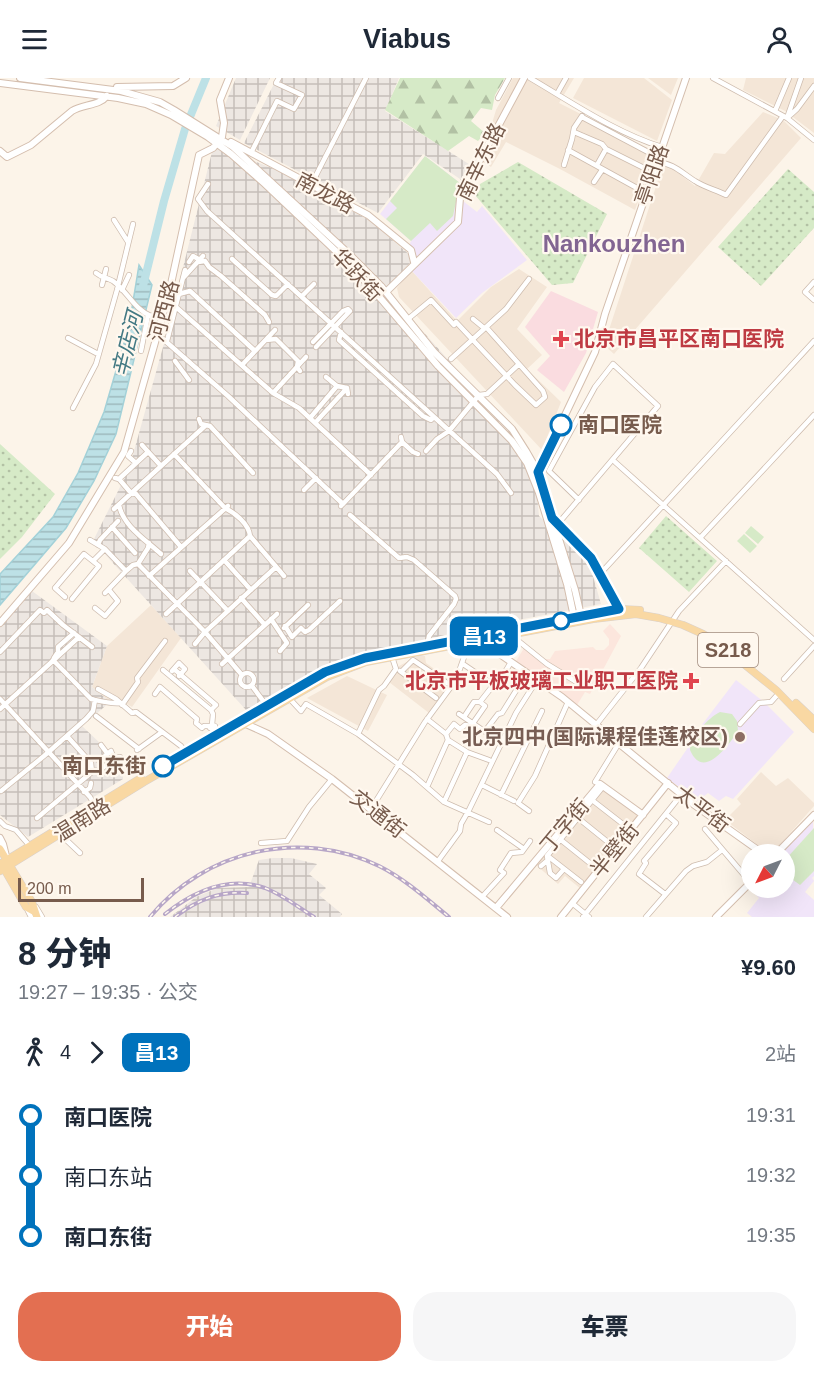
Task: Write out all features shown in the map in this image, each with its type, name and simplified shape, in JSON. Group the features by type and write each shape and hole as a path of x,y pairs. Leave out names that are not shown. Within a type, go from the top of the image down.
{"main road":[{"name":"温南路","path":"3,864 244,722 346,668 619,612 674,620 705,630 725,643 814,720"},
{"name":"温南路","path":"3,864 29,845 186,753 213,729 244,722 325,672 365,658 427,646 511,635 578,620"},
{"name":"温南路","path":"674,620 719,644 779,693 814,729"},
{"path":"0,849 3,864 34,915"}],"street":[{"name":"华跃街","path":"20,78 113,89 139,95 173,112 220,140 256,167 349,254 386,292 434,352 512,429 538,472 575,590 578,620"},
{"path":"0,151 6,157 31,145 72,111 79,107 103,102 115,87 173,86 186,78"},
{"path":"220,140 224,123 220,99 229,78"},
{"path":"251,153 277,101 294,109 302,95 276,83 279,78"},
{"path":"311,185 366,78"},
{"path":"498,98 509,78"},
{"name":"南辛东路","path":"386,292 458,222 460,198 524,78"},
{"path":"530,78 647,143 662,147"},
{"path":"557,94 566,78"},
{"name":"亭阳路","path":"538,472 595,352 605,314 686,78"},
{"path":"713,78 785,117 814,140"},
{"path":"775,111 789,78"},
{"path":"657,162 666,162 695,181 726,195 785,117 801,78"},
{"name":"华跃街","path":"0,83 107,96 173,112"},
{"path":"785,117 797,109 814,86"},
{"path":"564,165 575,126 582,116 608,141 646,169"},
{"path":"597,165 615,126"},
{"path":"574,132 648,152"},
{"name":"华跃街","path":"220,140 342,257 438,366 512,441 526,463 539,493 578,620"},
{"name":"南龙路","path":"220,140 251,153 371,218 411,250 414,263"},
{"name":"河西路","path":"0,623 69,543 124,452 176,266 199,155 213,148 220,140"},
{"path":"568,150 646,193"},
{"path":"594,182 602,170"},
{"path":"205,185 198,199 207,211 497,474 511,493"},
{"path":"114,220 129,242"},
{"path":"73,408 96,364 133,224"},
{"path":"189,262 193,256 206,261 209,267 265,315 269,322"},
{"path":"182,279 200,259"},
{"path":"232,259 272,296 276,296 288,284"},
{"path":"102,282 106,269"},
{"path":"184,270 176,307 165,340 316,478 342,505 401,440 418,454"},
{"path":"96,273 102,282"},
{"path":"123,290 129,275"},
{"path":"451,359 506,309 529,279"},
{"path":"102,282 111,280 123,290 135,306 148,315 164,311"},
{"path":"814,282 806,292 814,300"},
{"path":"302,296 314,284"},
{"path":"179,294 190,291 255,351"},
{"path":"408,319 430,300 473,339 534,405 545,398 543,391 485,328 473,319"},
{"path":"176,307 273,393 299,408 371,474"},
{"path":"141,351 148,315"},
{"path":"315,345 333,325"},
{"path":"242,365 275,330"},
{"path":"68,338 98,354"},
{"path":"266,339 276,339 298,361 298,369"},
{"path":"600,574 814,341"},
{"path":"273,393 298,369 306,357"},
{"path":"175,362 189,380"},
{"path":"557,525 579,500 658,406 613,364 595,387 549,471 579,500"},
{"path":"426,451 437,439 449,431 479,395 487,394 518,365"},
{"path":"315,423 347,391 326,377"},
{"path":"309,418 337,386"},
{"path":"700,538 814,415"},
{"path":"199,419 201,424 210,426 253,473"},
{"path":"114,509 205,426"},
{"path":"142,445 161,466"},
{"path":"131,451 128,456 136,463"},
{"path":"148,452 117,478 131,493 136,494 181,547"},
{"path":"174,454 250,530 250,536 284,576"},
{"path":"615,462 814,640"},
{"path":"304,490 316,478"},
{"path":"119,504 121,514 141,537 161,554"},
{"path":"148,576 226,507"},
{"path":"350,515 399,558 407,557 414,560 456,599 429,636 427,646"},
{"path":"552,518 591,558 619,612"},
{"path":"98,545 118,522"},
{"path":"112,527 135,553"},
{"path":"166,614 250,536"},
{"path":"90,540 105,549 126,571"},
{"path":"95,608 105,616 118,601 107,592 126,571 138,564 149,543"},
{"path":"93,561 105,549"},
{"path":"65,597 55,588 84,554 99,566 72,598"},
{"path":"224,560 251,590"},
{"path":"596,725 641,668 674,620 726,561"},
{"path":"138,564 205,632 242,675"},
{"path":"195,644 205,632 276,567"},
{"path":"190,571 228,611"},
{"path":"242,598 265,625"},
{"path":"285,626 292,637 301,628 310,633 340,601"},
{"path":"279,632 308,605"},
{"path":"0,652 40,610 44,613 47,610 92,646"},
{"path":"222,664 277,614"},
{"path":"271,619 288,643 280,651"},
{"path":"53,660 58,647 74,633"},
{"path":"511,635 547,664 583,686"},
{"path":"0,710 79,637"},
{"name":"太平街","path":"486,638 488,646 568,702 681,795 750,844"},
{"path":"121,704 165,641"},
{"path":"370,809 427,719 456,680 469,643"},
{"path":"784,679 814,646"},
{"path":"392,657 398,671 436,698"},
{"path":"53,660 87,697 105,700 112,704 121,704"},
{"path":"358,734 379,690 412,660 421,661 447,683"},
{"path":"463,663 492,683 498,684 511,662"},
{"path":"154,694 160,687 197,718 196,723 202,728 204,726 213,729 212,712 216,705 174,669 170,675"},
{"path":"163,670 212,712"},
{"path":"242,675 248,673 252,675 254,680 252,686"},
{"path":"427,787 454,724 460,729 465,725 471,726 473,723 485,706 480,702 474,702 462,715 473,723 486,732 502,713 527,673"},
{"path":"176,680 180,675"},
{"path":"242,675 241,684 247,687 252,686"},
{"path":"438,861 460,831 461,824 516,713 537,680"},
{"path":"480,702 491,688 492,683"},
{"path":"252,686 267,706"},
{"path":"98,689 132,713 136,712 181,746 186,753"},
{"path":"740,724 759,703 771,702 779,693"},
{"path":"289,698 301,711 306,704 358,734 444,801 489,822"},
{"path":"0,699 95,806"},
{"path":"1,790 67,736 93,711 95,700"},
{"path":"529,812 518,803 535,776 568,702"},
{"path":"212,712 218,710"},
{"path":"501,795 542,711"},
{"path":"98,719 138,750 162,732"},
{"path":"427,719 467,752 489,760"},
{"name":"交通街","path":"244,722 268,734 332,778 507,917"},
{"path":"70,724 74,729"},
{"path":"21,733 27,728"},
{"path":"67,736 91,763 93,769"},
{"path":"54,738 58,744"},
{"path":"564,869 556,878 550,873 547,856 601,787 595,782 619,743"},
{"path":"101,745 107,753"},
{"path":"99,761 111,751 114,759"},
{"path":"444,801 467,752"},
{"path":"93,769 98,769 100,772 114,759 120,757"},
{"path":"38,818 78,786 93,769"},
{"path":"261,843 287,841 309,807 332,778"},
{"path":"84,792 90,788 91,783"},
{"name":"半壁街","path":"561,917 668,783"},
{"path":"482,785 514,801"},
{"name":"丁字街","path":"496,908 601,787 643,815"},
{"path":"572,903 586,916 621,867 681,795"},
{"path":"592,800 628,828"},
{"path":"665,894 639,874 646,863 644,861 676,823 666,814"},
{"path":"787,844 814,816"},
{"path":"578,818 614,847"},
{"path":"0,821 5,826 16,830 29,845"},
{"path":"705,829 741,870"},
{"path":"497,830 524,849"},
{"path":"59,833 80,853"},
{"path":"0,838 3,844 3,864"},
{"path":"559,838 596,868"},
{"path":"482,897 504,873 500,870 511,853 522,852 530,841"},
{"path":"646,917 686,871 693,866 707,862 722,850"},
{"path":"541,866 549,858"},
{"path":"549,858 581,882"},
{"path":"716,917 741,891"},
{"path":"29,904 42,917"}],"shaded area":[{"path":"236,78 270,78 240,140 216,126"},
{"path":"277,78 399,78 385,111 472,166 460,183 460,179 423,154 378,213 318,182 312,176 309,177 244,143"},
{"path":"513,78 574,78 559,103 648,148 654,157 635,210 506,142 491,167 474,156 490,130 496,110"},
{"path":"584,78 644,78 672,100 657,141 573,98"},
{"path":"648,78 678,78 671,95"},
{"path":"746,78 814,78 814,133 785,111 743,90"},
{"path":"763,112 783,120 801,138 614,354 604,345 664,162 695,186 714,153 725,154"},
{"path":"222,141 254,161 279,171 369,220 410,255 410,263 386,290 533,455 539,516 590,566 601,604 461,631 331,663 246,710 93,541 129,469 163,347 212,152"},
{"path":"425,156 460,183 463,201 477,212 482,206 527,260 482,293 456,318 411,270 417,257 409,246 411,241 380,214"},
{"path":"519,269 547,287 517,329 542,355 527,369 561,402 542,450 399,297 397,288 411,270 457,321 491,287"},
{"path":"551,291 598,312 586,353 564,392 537,370 550,356 525,327"},
{"path":"32,591 107,646 92,687 110,702 82,726 122,764 123,779 28,837 0,815 0,627"},
{"path":"151,605 181,638 132,707 121,700 110,702 92,687 107,646"},
{"path":"610,624 621,636 590,694 585,692 577,705 516,661 526,645 543,659 550,659 555,651 593,647 596,650 604,650 609,645 609,639 603,631"},
{"path":"420,655 425,656 426,663 451,681 429,713 389,682 399,666"},
{"path":"347,676 387,695 368,731 307,698"},
{"name":"北京四中(国际课程佳莲校区)","path":"736,680 764,702 794,732 733,799 726,796 719,801 708,793 698,801 667,778 687,749 688,743"},
{"path":"761,772 776,786 788,778 814,803 814,806 781,844 757,844 725,820 741,804 737,799"},
{"path":"601,787 640,814 581,889 565,876 558,884 536,865"},
{"path":"813,819 814,876 812,878 814,881 805,892 814,900 814,917 752,917 747,913 759,898 795,898 795,844 790,844"},
{"path":"291,858 317,864 309,874 326,888 319,895 342,914 340,917 170,917 196,897 218,888 249,887 259,860"}],"green space":[{"path":"400,78 505,78 495,95 492,110 481,108 471,121 485,133 478,141 469,136 448,151 385,110"},
{"path":"425,156 460,183 453,216 437,231 430,223 411,241 386,219 397,208 390,201"},
{"path":"518,162 607,214 573,283 552,285 475,195 480,184"},
{"path":"788,169 814,192 814,228 761,286 718,247"},
{"path":"0,444 55,494 22,537 0,559"},
{"path":"666,516 717,561 689,592 639,548"},
{"path":"751,526 764,537 758,544 745,533"},
{"path":"744,534 757,546 750,553 737,541"},
{"path":"720,712 732,714 737,721 738,731 715,758 708,762 695,759 690,750 693,739 700,728"},
{"path":"814,828 814,871 800,885 795,881 795,849"}],"water":[{"path":"139,265 152,285 116,434 94,481 66,528 0,605 0,574 53,517 78,473 104,412 129,326"}],"waterway":[{"name":"辛店河","path":"143,286 185,129 206,78"}],"railway":[{"path":"150,917 172,894 198,875 226,861 256,852 286,848 318,849 349,855 379,866 407,883 449,917"},
{"path":"165,914 200,892 225,884 238,883 251,884 272,891 314,917"},
{"path":"175,917 209,898 218,895 247,893"}],"bus line":[{"name":"昌13","path":"163,766 325,672 344,664 619,609 604,585 598,568 591,558 557,525 548,507 538,472 561,425"}],"place":[{"name":"北京市昌平区南口医院","path":"561,339"},
{"name":"南口医院","path":"561,425"},
{"name":"北京市平板玻璃工业职工医院","path":"691,681"},
{"name":"北京四中(国际课程佳莲校区)","path":"740,737"},
{"name":"南口东街","path":"163,766"}],"district":[{"name":"Nankouzhen","path":"614,244"}]}
